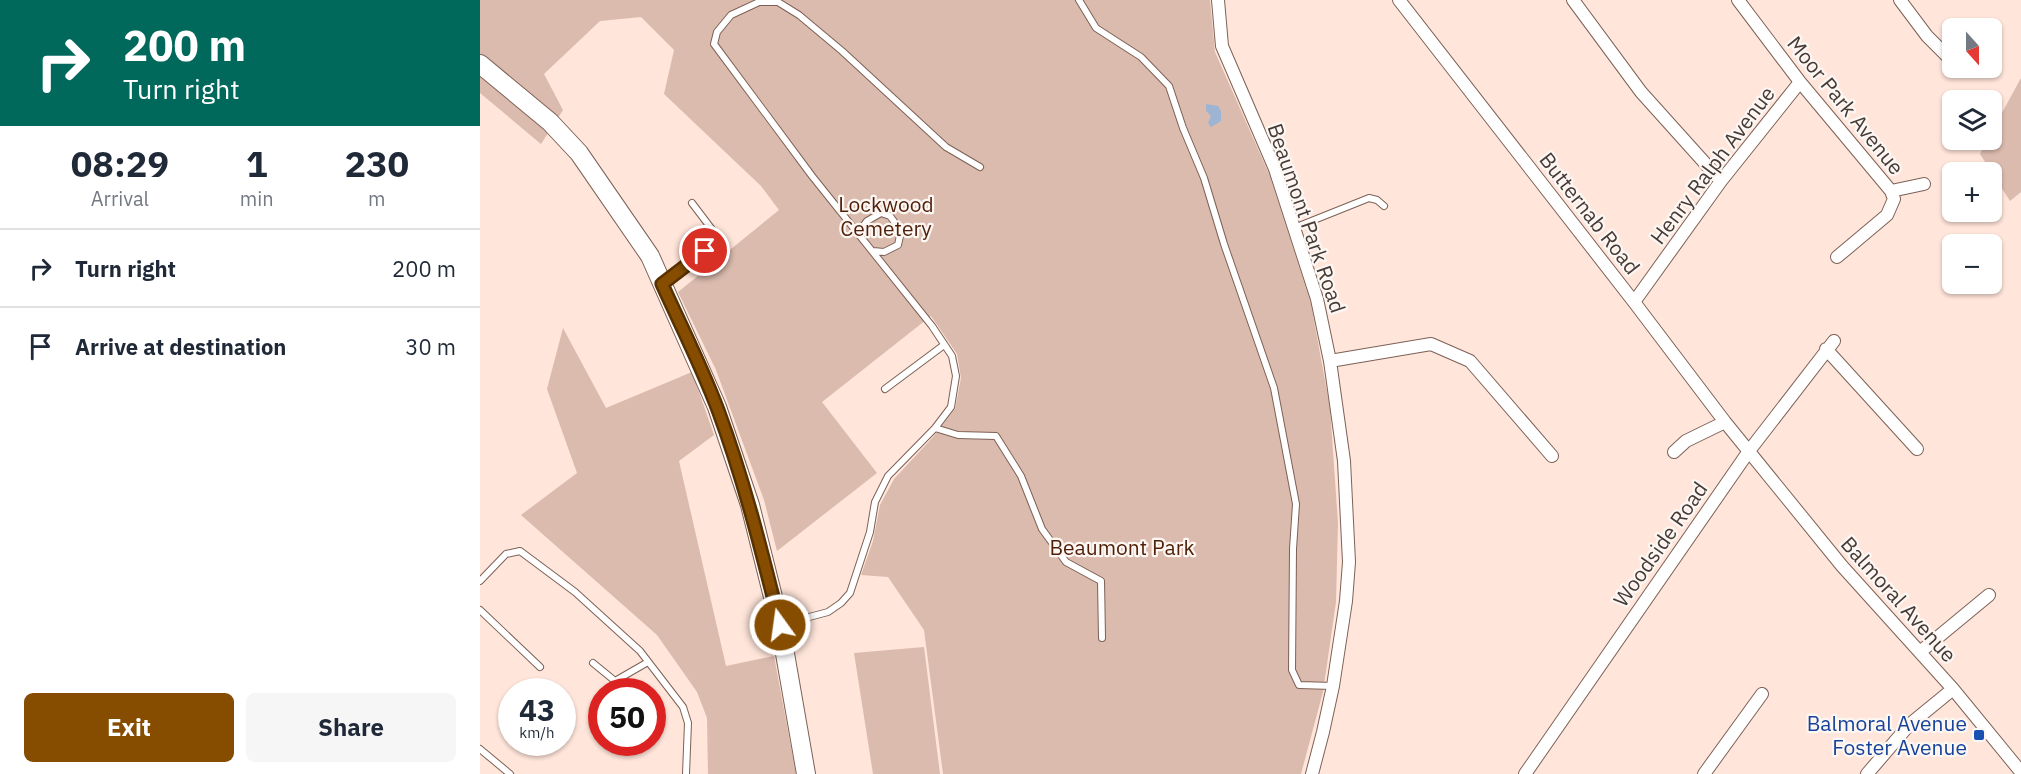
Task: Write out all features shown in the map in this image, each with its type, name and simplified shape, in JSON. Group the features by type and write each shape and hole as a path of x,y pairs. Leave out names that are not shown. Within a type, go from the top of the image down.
{"main road":[{"path":"480,64 550,122 579,153 650,256 717,407 750,505 780,625 806,774"}],"street":[{"name":"Beaumont Park Road","path":"1218,0 1222,46 1275,169 1317,299 1330,361 1344,461 1348,562 1346,601 1332,687 1312,774"},
{"name":"Butternab Road","path":"1399,0 1749,451"},
{"path":"1573,0 1641,92 1721,181"},
{"name":"Moor Park Avenue","path":"1738,0 1800,82 1891,191 1894,199 1887,215 1837,257"},
{"path":"1906,2 1927,36 1942,52"},
{"name":"Henry Ralph Avenue","path":"1634,302 1721,181 1800,82"},
{"path":"1891,191 1923,184"},
{"path":"1330,361 1431,344 1470,361 1552,456"},
{"name":"Woodside Road","path":"1525,774 1749,451 1830,345 1917,449"},
{"path":"1674,452 1686,441 1725,422"},
{"name":"Balmoral Avenue","path":"1749,451 1842,566 1953,689 2021,772"},
{"path":"1920,652 1989,595"},
{"path":"1868,774 1909,724 1953,689"},
{"path":"1704,774 1762,694"}],"lane":[{"path":"1079,0 1096,28 1141,57 1169,86 1183,128 1204,177 1224,244 1274,388 1290,470 1296,504 1293,549 1292,670 1299,685 1332,687"},
{"path":"780,625 828,612 850,593 870,532 875,502 888,476 935,428 951,407 956,376 952,356 944,345 873,251 812,176 714,44 717,32 731,15 759,2 778,2 800,15 842,51 946,147 980,167"},
{"path":"1294,228 1369,198 1377,200 1384,206"},
{"path":"662,284 720,240 692,203"},
{"path":"858,233 867,221 881,213 890,216 901,231 898,245 884,252 873,251"},
{"path":"885,389 944,345"},
{"path":"935,428 958,435 996,436 1021,476 1042,529 1066,562 1101,581 1102,638"},
{"path":"480,581 506,554 520,551 575,592 640,651 683,707 688,723 687,774"},
{"path":"480,610 540,667"},
{"path":"593,663 615,681 648,662"},
{"path":"480,749 510,774"}],"green space":[{"name":"Beaumont Park","path":"480,0 1210,0 1215,52 1270,176 1311,304 1330,408 1338,523 1336,602 1323,692 1301,774 943,774 924,630 888,577 861,575 873,541 880,505 894,479 933,437 955,409 961,378 957,354 931,316 822,402 877,473 777,551 764,500 716,370 678,292 779,210 761,186 664,94 674,50 641,17 600,21 544,74 563,110 541,144 480,93"},
{"path":"2021,78 2021,192 2010,201 2002,188 2002,162 1985,162 1980,154 1982,150 2002,150 2002,113"},
{"path":"563,328 606,408 692,372 714,435 679,461 726,666 774,656 796,774 708,774 707,718 697,692 657,635 521,515 577,473 547,389"},
{"path":"924,647 940,774 873,774 854,653"}],"water":[{"path":"1206,104 1218,106 1221,111 1221,121 1211,127 1208,123 1211,116 1206,111"}],"place":[{"name":"Balmoral Avenue Foster Avenue","path":"1979,735"}],"route":[{"path":"705,251 662,284 728,436 750,505 780,625"}],"park label":[{"name":"Lockwood Cemetery","path":"886,216"}]}
